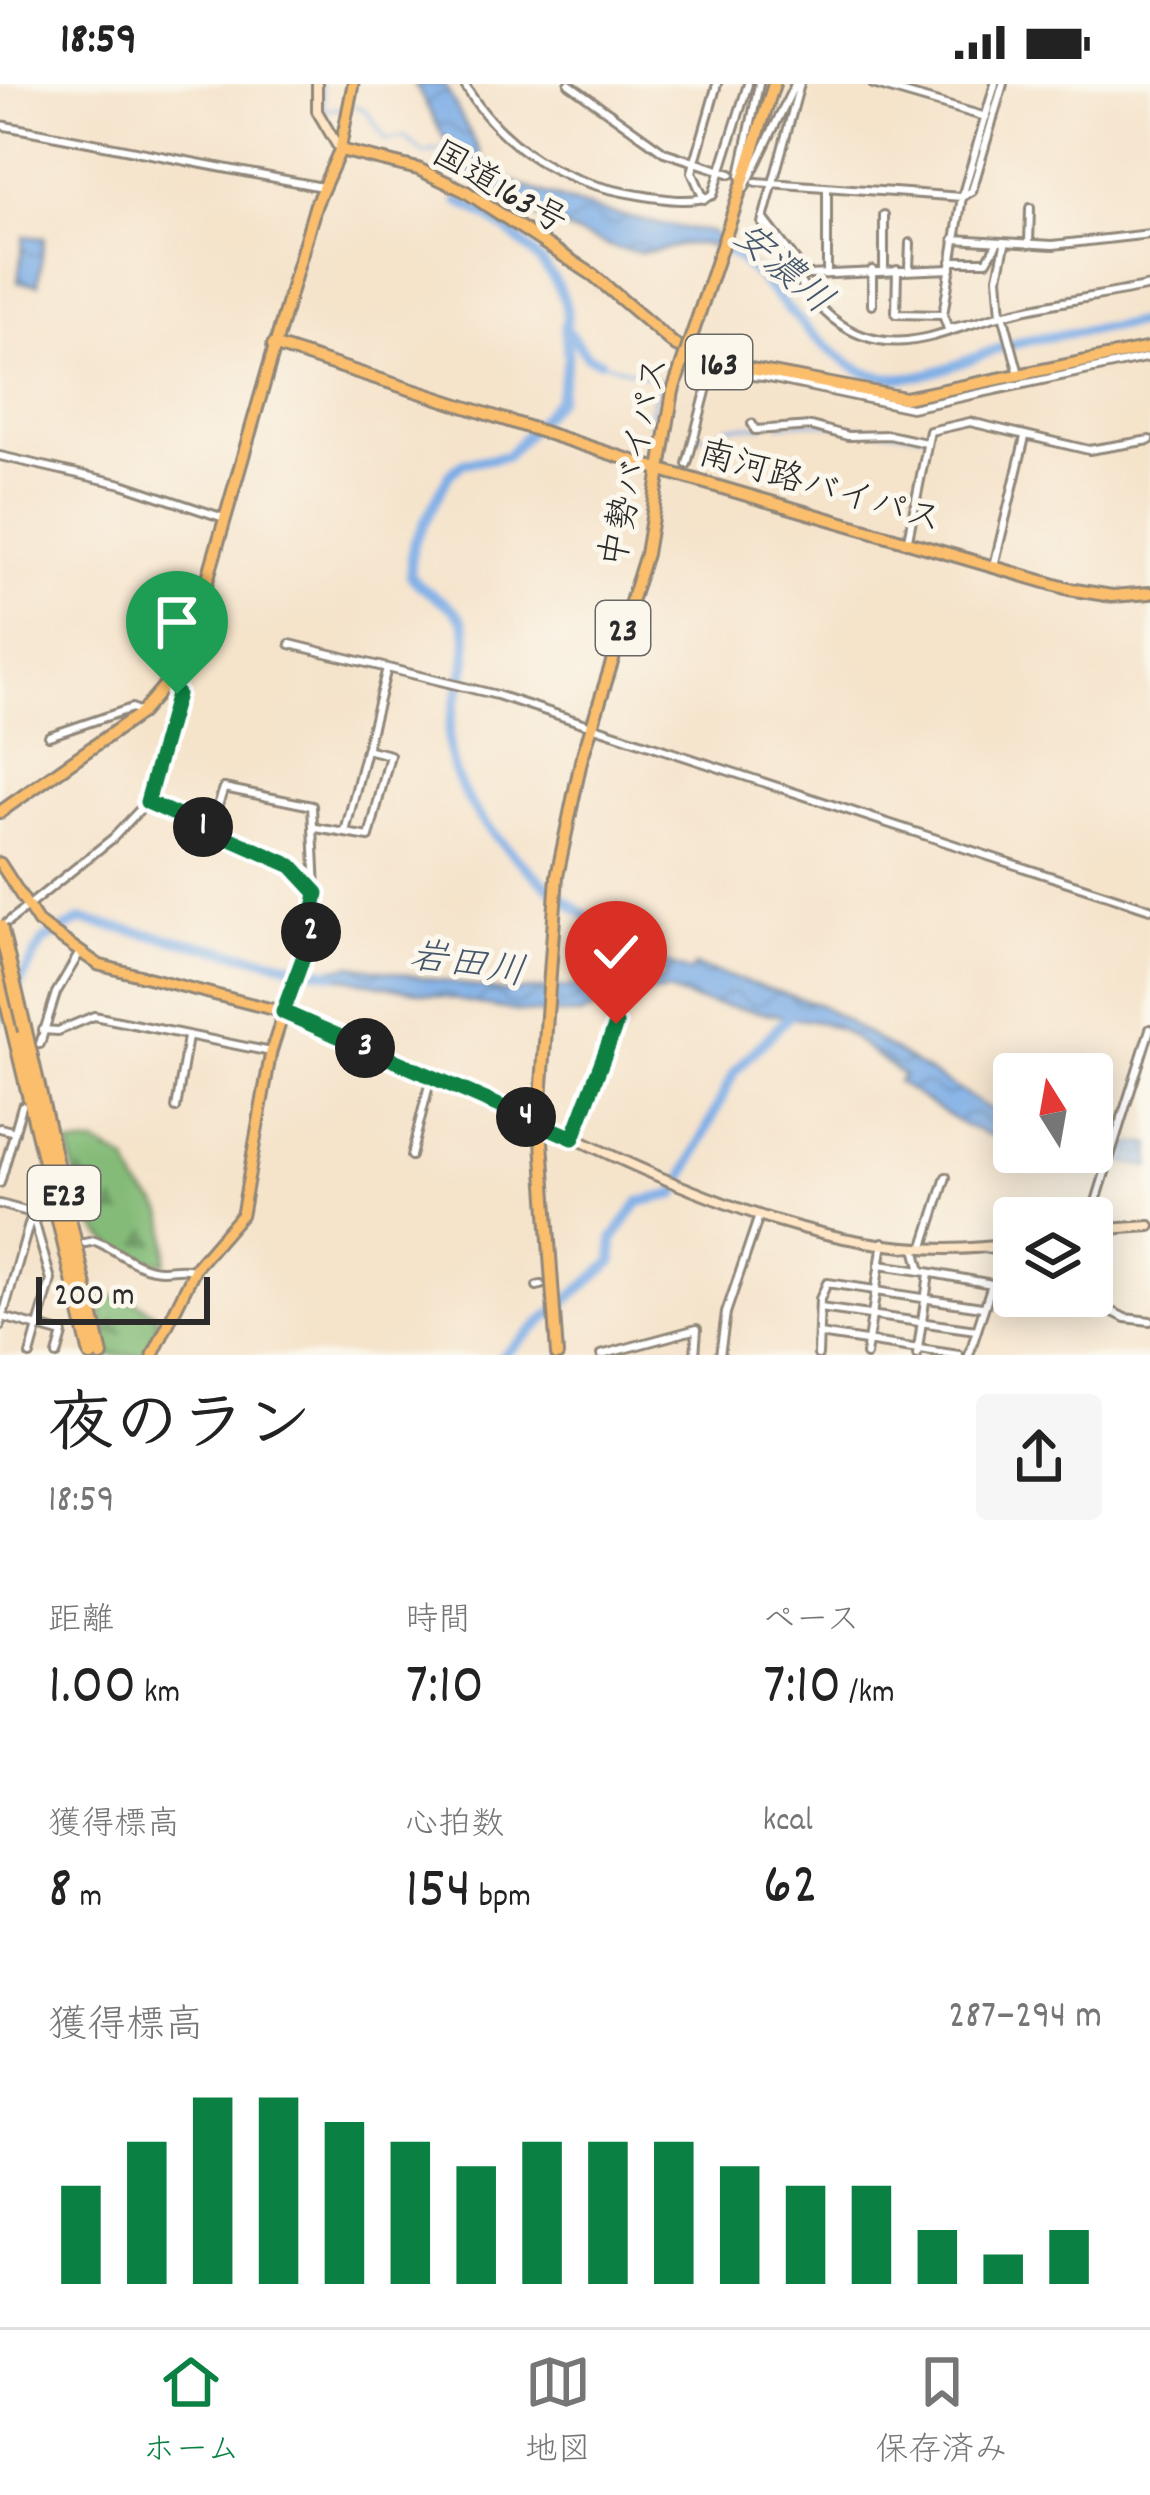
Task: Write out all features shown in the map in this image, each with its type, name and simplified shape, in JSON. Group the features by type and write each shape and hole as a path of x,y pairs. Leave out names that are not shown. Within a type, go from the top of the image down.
{"highway":[{"name":"中勢バイパス","path":"556,1348 542,1288 542,1124 549,960 559,862 591,728 646,554 673,391 774,84"},
{"path":"0,812 141,713 171,684 192,645 274,345 322,187 340,150"},
{"name":"国道163号","path":"340,150 418,169 465,191 583,268 676,346 714,367 895,398 1150,348"},
{"name":"南河路バイパス","path":"274,345 553,431 661,470 994,566 1088,592 1150,593"},
{"name":"E23","path":"0,927 91,1355"},
{"name":"E23","path":"0,973 20,1032 101,1355"}],"main road":[{"path":"317,84 317,111 340,150"},
{"path":"340,150 353,84"},
{"path":"153,1355 194,1270 242,1214 271,1052 317,910 316,890 299,870 147,802 177,699 171,684"},
{"path":"0,863 27,908 74,951 125,974 283,1012 688,1190 759,1216 919,1249 993,1246"},
{"path":"1113,1229 1150,1226"}],"street":[{"path":"464,84 502,134 556,173 614,191 669,200 713,195 727,172 748,84"},
{"path":"569,84 664,152 727,172"},
{"path":"704,199 692,179 717,84"},
{"path":"736,202 759,84"},
{"path":"736,202 797,84"},
{"path":"797,84 763,218 790,274 848,328 913,341 961,332 991,318"},
{"path":"873,84 986,117"},
{"path":"756,182 962,196 972,191 999,84"},
{"path":"999,84 962,196 943,315 948,329 1150,286"},
{"path":"0,125 322,187"},
{"path":"827,190 827,270"},
{"path":"1029,244 1030,208"},
{"path":"884,215 884,269"},
{"path":"763,218 800,272 987,261 1001,244"},
{"path":"954,239 1029,244 1150,234"},
{"path":"909,268 910,244"},
{"path":"1001,244 998,277 1003,315 1018,372"},
{"path":"898,269 896,314 943,315"},
{"path":"872,270 872,305"},
{"path":"687,464 714,367 911,407 1150,357"},
{"path":"908,539 930,431 964,422 1090,450 1150,440"},
{"path":"752,427 811,426 848,436 890,435 926,443"},
{"path":"994,566 1025,437"},
{"path":"0,456 122,484 224,518"},
{"path":"290,644 468,687 1150,908"},
{"path":"345,832 387,668"},
{"path":"49,736 132,708 141,713"},
{"path":"315,828 369,837 390,755 366,749"},
{"path":"209,830 224,788 304,801 312,806 315,828 316,890"},
{"path":"0,927 100,849 147,802"},
{"path":"573,1138 611,1046 620,978 639,925"},
{"path":"40,1043 74,951"},
{"path":"44,1030 58,1031 94,1016 271,1052"},
{"path":"1097,1197 1150,1029"},
{"path":"176,1108 188,1036"},
{"path":"410,1156 431,1077"},
{"path":"0,1183 22,1106"},
{"path":"0,1128 15,1132"},
{"path":"917,1352 926,1299 919,1249 946,1178"},
{"path":"0,1204 32,1213"},
{"path":"30,1355 51,1280 49,1252 32,1213"},
{"path":"32,1213 1,1319 63,1334 56,1355"},
{"path":"720,1355 726,1313 759,1216"},
{"path":"86,1243 95,1241 125,1259 163,1270 176,1266 194,1270"},
{"path":"866,1355 883,1242"},
{"path":"984,1248 993,1250"},
{"path":"879,1265 992,1284 969,1355"},
{"path":"818,1355 820,1308 827,1283 982,1307"},
{"path":"820,1308 976,1330"},
{"path":"1113,1312 1150,1321"},
{"path":"602,1355 697,1329 695,1355"},
{"path":"819,1334 959,1355"}],"green space":[{"path":"96,1144 128,1162 141,1189 161,1210 167,1238 165,1263 120,1249 105,1238 85,1210 69,1146"},
{"path":"99,1294 136,1302 157,1315 156,1333 145,1355 108,1355"}],"water":[{"path":"415,84 444,84 491,173 599,210 711,232 738,259 699,244 625,250 511,205 490,192 459,160"},
{"path":"24,236 44,238 38,284 18,282"},
{"path":"647,956 690,972 695,966 820,1005 993,1111 993,1136 963,1125 897,1082 904,1076 842,1030 823,1023 696,1001 668,991 624,996 580,1015 520,1012 314,972 352,965 505,992 663,980 665,974"},
{"path":"1113,1144 1150,1144 1150,1167 1113,1161"}],"waterway":[{"path":"321,84 325,110 341,108"},
{"path":"354,106 366,110 386,140 405,137 424,153 451,148"},
{"path":"458,201 513,235 548,271 566,309 565,327 588,357 600,361"},
{"name":"安濃川","path":"724,247 834,353 874,375 917,376 1022,342 1150,321"},
{"path":"565,327 568,358 559,398 507,456 463,463 449,475 413,544 410,574 458,614 467,634 466,662 449,730 453,765 468,800 525,866 660,966"},
{"path":"600,361 660,380 648,421"},
{"path":"779,425 807,422 925,434"},
{"path":"700,435 713,439 728,426 764,426"},
{"name":"岩田川","path":"0,1018 43,941 81,920 336,974"},
{"path":"503,1355 613,1261 613,1239 639,1202 676,1194 734,1072 790,1015"}],"route":[{"path":"177,694 147,802 292,866 317,893 306,950 283,1012 573,1138 616,1024"}]}
